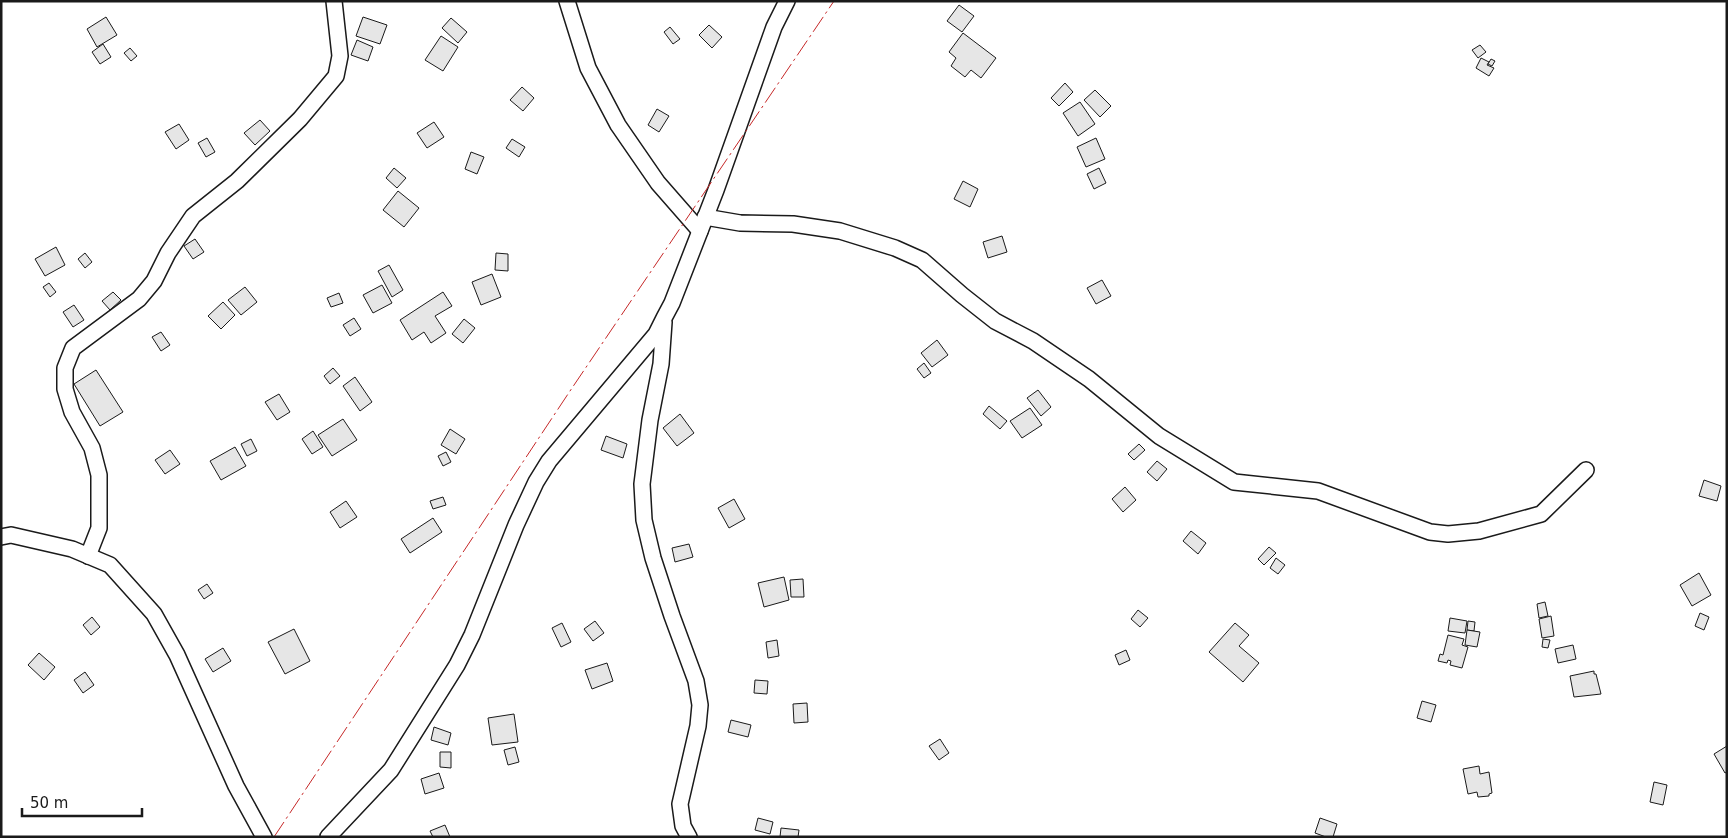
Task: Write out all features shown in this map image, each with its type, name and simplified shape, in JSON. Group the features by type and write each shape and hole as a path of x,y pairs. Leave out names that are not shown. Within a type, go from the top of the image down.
{"street":[{"path":"88,556 99,528 99,475 92,448 72,412 65,389 65,368 73,348 138,299 154,281 168,253 193,216 237,181 300,119 336,76 340,56 334,1"},
{"path":"567,1 588,68 618,125 658,183 703,224 793,224 840,231 895,248 922,260 995,321 1033,341 1089,379 1159,436 1234,482 1318,491 1430,532 1448,534 1480,530 1541,514 1586,470"},
{"path":"328,837 390,770 458,665 516,525 536,482 549,461 656,334 703,224 774,27 788,1"},
{"path":"664,318 661,364 650,420 642,484 644,520 672,616 696,681 700,705 698,726 680,804 683,826 689,837"},
{"path":"1,537 11,535 72,549 110,565 154,614 177,655 236,786 264,837"}],"building":[{"path":"959,5 974,16 962,32 947,21"},
{"path":"106,17 117,35 97,47 87,29"},
{"path":"363,17 387,25 380,44 356,36"},
{"path":"451,18 467,32 458,43 442,28"},
{"path":"709,25 722,37 712,48 699,35"},
{"path":"670,27 680,39 673,44 664,32"},
{"path":"963,33 996,58 981,78 971,70 965,77 951,66 956,58 949,52"},
{"path":"441,36 458,47 443,71 425,60"},
{"path":"357,40 373,47 368,61 351,55"},
{"path":"103,44 111,57 100,64 92,52"},
{"path":"1480,45 1486,52 1478,58 1472,50"},
{"path":"130,48 137,56 131,61 124,53"},
{"path":"1481,58 1489,62 1487,65 1494,68 1489,76 1476,68"},
{"path":"1491,59 1495,61 1492,66 1488,64"},
{"path":"1065,83 1073,92 1059,106 1051,98"},
{"path":"522,87 534,98 523,111 510,100"},
{"path":"1095,90 1111,106 1100,117 1084,100"},
{"path":"1080,102 1095,124 1078,136 1063,113"},
{"path":"657,109 669,116 659,132 648,125"},
{"path":"260,120 270,131 255,145 244,133"},
{"path":"434,122 444,137 427,148 417,133"},
{"path":"179,124 189,140 176,149 165,132"},
{"path":"207,138 215,152 206,157 198,143"},
{"path":"1096,138 1105,159 1086,167 1077,147"},
{"path":"512,139 525,147 519,157 506,148"},
{"path":"471,152 484,157 477,174 465,169"},
{"path":"394,168 406,178 397,188 386,178"},
{"path":"1099,168 1106,183 1094,189 1087,174"},
{"path":"963,181 978,189 970,207 954,199"},
{"path":"398,191 419,208 404,227 383,210"},
{"path":"1002,236 1007,252 988,258 983,242"},
{"path":"195,239 204,252 193,259 184,246"},
{"path":"56,247 65,265 45,276 35,259"},
{"path":"85,253 92,262 85,268 78,259"},
{"path":"496,253 508,254 508,271 495,270"},
{"path":"389,265 403,290 392,297 378,271"},
{"path":"492,274 501,297 481,305 472,282"},
{"path":"1102,280 1111,296 1096,304 1087,288"},
{"path":"49,283 56,292 50,297 43,287"},
{"path":"382,285 392,303 373,313 363,295"},
{"path":"245,287 257,302 241,315 228,300"},
{"path":"113,292 121,300 110,310 102,301"},
{"path":"443,292 452,306 435,316 446,333 431,343 424,332 412,340 400,320"},
{"path":"339,293 343,303 331,307 327,298"},
{"path":"223,302 235,315 221,329 208,316"},
{"path":"74,305 84,320 73,327 63,312"},
{"path":"354,318 361,329 350,336 343,325"},
{"path":"464,319 475,328 463,343 452,334"},
{"path":"161,332 170,345 161,351 152,337"},
{"path":"937,340 948,355 932,367 921,353"},
{"path":"924,363 931,373 924,378 917,369"},
{"path":"333,368 340,376 330,384 324,376"},
{"path":"96,370 123,412 100,426 74,384"},
{"path":"355,377 372,402 360,411 343,386"},
{"path":"1038,390 1051,407 1041,416 1027,398"},
{"path":"279,394 290,412 277,420 265,402"},
{"path":"989,406 1007,421 1000,429 983,414"},
{"path":"1030,408 1042,425 1022,438 1010,421"},
{"path":"680,414 694,433 677,446 663,428"},
{"path":"343,419 357,440 332,456 318,435"},
{"path":"450,429 465,439 456,454 441,445"},
{"path":"313,431 323,447 312,454 302,439"},
{"path":"606,436 627,444 623,458 601,450"},
{"path":"251,439 257,451 247,456 241,444"},
{"path":"1139,444 1145,450 1134,460 1128,454"},
{"path":"235,447 246,466 221,480 210,461"},
{"path":"170,450 180,464 165,474 155,460"},
{"path":"446,452 451,462 443,466 438,456"},
{"path":"1157,461 1167,469 1157,481 1147,472"},
{"path":"1704,480 1721,486 1717,501 1699,496"},
{"path":"1125,487 1136,500 1123,512 1112,499"},
{"path":"443,497 446,505 433,509 430,501"},
{"path":"734,499 745,519 729,528 718,508"},
{"path":"346,501 357,517 340,528 330,512"},
{"path":"433,518 442,532 410,553 401,539"},
{"path":"1191,531 1206,543 1198,554 1183,541"},
{"path":"689,544 693,557 675,562 672,548"},
{"path":"1269,547 1276,553 1264,565 1258,559"},
{"path":"1276,558 1285,565 1278,574 1270,568"},
{"path":"1699,573 1711,595 1692,606 1680,585"},
{"path":"784,577 789,600 764,607 758,583"},
{"path":"803,579 804,597 791,597 790,580"},
{"path":"207,584 213,593 204,599 198,590"},
{"path":"1545,602 1548,616 1539,618 1537,604"},
{"path":"1138,610 1148,618 1140,627 1131,619"},
{"path":"1700,613 1709,617 1704,630 1695,626"},
{"path":"1551,616 1554,636 1542,638 1539,619"},
{"path":"92,617 100,627 91,635 83,625"},
{"path":"1450,618 1467,621 1465,633 1448,631"},
{"path":"595,621 604,633 593,641 584,629"},
{"path":"1468,621 1475,622 1474,631 1467,630"},
{"path":"562,623 571,642 561,647 552,628"},
{"path":"1235,623 1249,635 1239,646 1259,663 1243,682 1209,652"},
{"path":"294,629 310,661 285,674 268,642"},
{"path":"1467,630 1480,632 1477,647 1465,645"},
{"path":"1448,635 1464,639 1462,645 1468,647 1462,668 1450,665 1451,661 1448,660 1447,663 1438,661 1440,654 1443,655"},
{"path":"1543,639 1550,640 1548,648 1542,647"},
{"path":"777,640 779,656 768,658 766,642"},
{"path":"1573,645 1576,659 1558,663 1555,649"},
{"path":"223,648 231,661 213,672 205,659"},
{"path":"1126,650 1130,660 1119,665 1115,655"},
{"path":"39,653 55,667 44,680 28,665"},
{"path":"607,663 613,681 592,689 585,670"},
{"path":"1594,671 1601,694 1574,697 1570,676"},
{"path":"85,672 94,685 83,693 74,680"},
{"path":"755,680 768,681 767,694 754,693"},
{"path":"1422,701 1436,705 1431,722 1417,718"},
{"path":"807,703 808,722 794,723 793,704"},
{"path":"514,714 518,742 492,745 488,718"},
{"path":"731,720 751,725 748,737 728,732"},
{"path":"434,727 451,733 448,745 431,740"},
{"path":"940,739 949,753 939,760 929,746"},
{"path":"1727,746 1727,772 1725,773 1714,754"},
{"path":"515,747 519,762 508,765 504,750"},
{"path":"440,752 451,752 451,768 440,767"},
{"path":"1479,766 1480,774 1489,772 1492,793 1489,796 1478,797 1477,792 1468,794 1463,769"},
{"path":"439,773 444,788 425,794 421,779"},
{"path":"1654,782 1667,785 1663,805 1650,802"},
{"path":"758,818 773,822 770,834 755,830"},
{"path":"1320,818 1337,824 1333,837 1326,837 1315,833"},
{"path":"445,825 450,837 433,837 430,831"},
{"path":"781,828 799,830 798,837 780,837"}],"power":[{"path":"274,837 570,391 834,1"}]}
